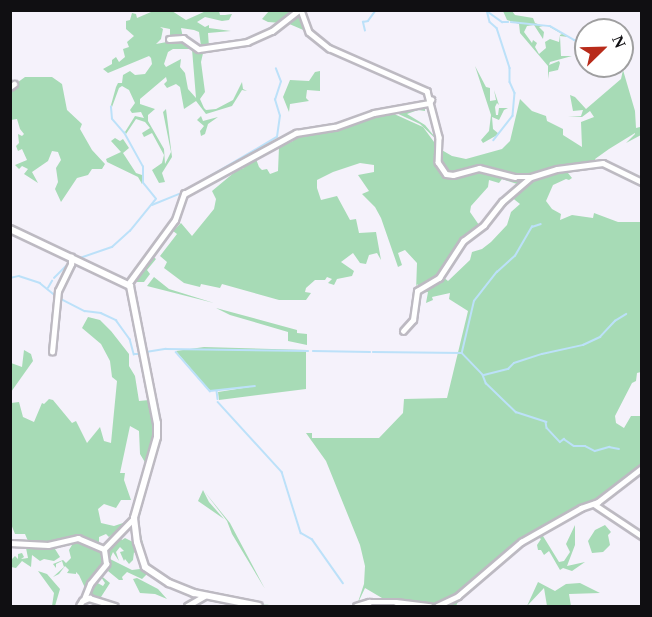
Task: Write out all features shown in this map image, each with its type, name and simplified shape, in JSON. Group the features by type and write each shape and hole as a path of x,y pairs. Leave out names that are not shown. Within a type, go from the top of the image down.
{"main road":[{"path":"10,229 128,284 155,407 157,433 135,518 141,557 148,570 169,583 204,596 259,606"}],"street":[{"path":"169,39 183,39 199,49 247,42 268,33 300,10 309,32 328,48 427,91 439,137 438,162 446,174 453,175 479,168 515,177 531,177 597,163 609,164 642,182"},
{"path":"128,284 175,220 184,194 296,133 335,126 374,113 427,104 431,100"},
{"path":"404,331 413,320 417,291 441,276 463,241 484,225 502,202 531,177"},
{"path":"52,352 58,291 71,258"},
{"path":"437,606 448,604 516,546 581,508 594,504 640,472"},
{"path":"594,504 642,536"},
{"path":"104,549 135,518"},
{"path":"10,543 48,545 78,538 104,549"},
{"path":"79,606 90,584 106,564 104,549"},
{"path":"187,606 204,596"},
{"path":"84,599 92,598 115,606"},
{"path":"356,606 369,602 430,606"}],"green space":[{"path":"172,11 186,20 206,11 219,11 220,15 232,14 229,20 222,21 205,17 197,22 205,27 209,25 209,28 231,31 208,33 209,47 199,48 201,46 199,32 181,28 183,38 170,39 170,29 160,27 163,29 161,39 156,44 183,39 198,50 204,49 201,62 205,92 200,99 206,110 216,109 233,100 242,82 243,89 247,91 242,90 232,106 206,114 196,101 184,109 180,87 176,84 167,88 164,84 167,81 166,77 140,99 140,104 155,109 148,115 148,121 164,149 165,164 171,152 163,112 166,109 172,157 162,173 165,182 159,183 152,170 162,163 164,155 152,133 144,137 142,133 150,128 145,122 136,119 126,134 125,132 135,116 144,118 141,112 132,113 130,110 135,103 129,90 122,86 119,88 112,107 111,105 118,83 122,83 123,75 130,71 135,75 145,74 152,64 151,58 149,56 108,73 103,69 112,64 112,60 116,57 119,62 125,57 123,49 129,47 127,42 134,36 126,29 126,21 130,20 132,13 136,14 137,18 151,12","holes":["173,49 192,49 196,98 188,89 185,73 180,67 181,59 166,67 164,64 168,52"]},
{"path":"269,11 299,11 282,23 262,19"},
{"path":"503,11 512,11 515,15 533,18 535,23 543,26 539,27 544,32 543,39 534,25 527,26 524,32 532,43 533,40 537,43 535,47 539,54 546,48 545,42 550,39 559,42 560,35 562,34 548,26 550,26 568,37 560,36 561,56 572,56 550,62 549,65 559,61 560,63 558,70 549,72 548,79 548,66 520,33 519,24 507,20"},
{"path":"300,14 305,27 308,32 287,23"},
{"path":"475,66 486,87 490,88 490,101 496,100 494,90 499,105 497,103 495,107 496,115 498,115 499,108 508,108 504,110 499,120 492,117 493,129 499,134 483,143 481,140 489,131 491,115"},
{"path":"320,71 320,91 307,90 306,98 309,101 290,104 289,112 283,97 290,80 309,81 315,72"},
{"path":"25,77 52,77 62,84 67,110 82,124 80,129 92,150 105,164 102,169 92,169 88,175 77,178 61,202 55,189 58,182 56,168 61,160 58,152 52,151 48,161 32,172 38,183 24,174 28,169 22,166 19,169 15,165 27,160 22,149 18,151 16,146 19,143 18,134 22,136 24,134 17,119 11,120 10,88"},
{"path":"625,78 635,111 636,128 640,127 641,135 626,143 635,133 595,159 597,162 523,177 480,168 515,177 528,178 490,216 492,210 517,184 502,179 499,183 489,180 488,187 471,206 470,212 479,225 484,224 464,240 440,276 420,288 417,284 412,320 407,328 416,291 417,263 405,250 398,253 402,265 398,267 381,218 375,207 362,194 369,191 358,175 374,172 374,165 360,163 333,172 317,180 317,188 321,200 337,196 350,220 356,219 359,233 376,232 381,260 377,253 369,255 366,264 360,263 353,253 341,262 354,271 352,276 337,279 334,285 328,283 332,279 327,277 325,280 315,280 306,288 305,292 311,293 306,300 279,300 222,284 220,288 201,284 200,287 184,283 164,268 167,262 160,256 177,234 173,231 181,223 192,236 214,209 216,199 212,191 236,171 244,168 242,165 234,167 250,158 256,159 259,167 262,170 267,169 270,174 278,171 279,147 293,141 290,137 296,133 336,127 374,114 392,113 423,127 437,146 439,173 441,169 445,174 453,176 479,168 454,175 446,173 439,163 440,149 452,156 466,159 502,149 510,141 520,99 532,111 546,116 547,121 563,129 563,135 582,147 581,122 594,117 590,111 582,117 568,116 581,116 583,110 573,111 570,95 586,109 621,79"},
{"path":"429,104 430,108 425,107 425,111 418,110 407,114 425,125 439,142 420,124 394,112"},
{"path":"201,116 203,121 218,117 208,124 205,134 201,136 200,131 204,126 197,120"},
{"path":"115,138 120,141 123,139 129,148 123,153 136,173 142,175 142,184 138,177 107,162 106,159 121,152 111,141"},
{"path":"585,167 568,173 572,178 569,180 566,179 553,185 546,201 552,209 561,214 560,220 572,215 593,218 594,213 618,222 641,222 641,372 637,373 636,381 632,383 615,416 616,423 624,428 631,416 641,416 641,466 597,501 532,536 457,595 436,606 382,602 382,598 365,588 357,605 364,584 365,566 360,545 326,461 306,433 312,433 312,438 379,438 403,413 404,399 447,398 468,311 449,299 450,293 432,297 433,300 426,303 428,292 417,293 442,276 448,281 470,260 472,252 482,249 491,242 507,225 511,212 520,204 510,196 532,178 550,172"},
{"path":"151,255 156,259 147,270 150,274 144,282 133,282"},
{"path":"154,277 169,289 214,303 147,286"},
{"path":"216,308 307,334 307,345 288,341 288,332 230,315"},
{"path":"131,310 154,416 154,438 132,517 146,464 140,454 139,431 130,426 120,473 125,473 124,480 131,500 121,500 116,508 104,504 98,509 101,523 114,526 126,522 124,525 109,537 106,534 99,537 99,547 80,536 52,544 28,541 25,534 15,534 11,524 11,403 19,402 23,417 34,422 42,403 44,404 49,399 53,400 72,423 76,421 87,443 100,427 104,441 111,443 117,381 112,377 110,361 101,344 82,328 88,317 100,320 111,331 129,354 129,366 135,376 139,401 149,400"},
{"path":"204,347 307,350 297,351 306,351 306,389 219,400 218,392 256,386 213,391 208,389 176,351"},
{"path":"24,350 31,354 33,361 11,392 11,363 22,367"},
{"path":"158,410 161,434 138,523 148,564 154,571 202,592 274,606 213,596 189,589 158,575 147,566 136,520 156,447"},
{"path":"203,490 209,502 224,519 198,501"},
{"path":"204,491 230,523 265,589 232,534 227,521"},
{"path":"132,523 146,571 199,598 147,574 142,579 127,572 122,577 123,580 119,580 108,571 105,550 119,536 122,540 125,538 135,543","holes":["120,547 124,551 120,552 124,561 125,559 129,564 133,560 134,552 138,557 140,569 132,570 110,559 113,552 119,561 116,552"]},
{"path":"575,525 575,545 567,566 585,562 572,571 563,568 560,570 549,551 544,555 541,550 538,550 537,545 541,539 538,537 516,549 461,595 456,606 450,606 449,602 512,550 540,534 559,562 564,561 570,552 566,544"},
{"path":"605,525 611,532 608,535 610,545 603,552 592,553 588,541 595,530"},
{"path":"71,539 83,540 103,551 105,562 86,590 79,575 76,572 76,574 67,573 69,570 65,566 59,574 53,577 64,567 62,561 56,564 56,568 53,564 63,560 66,563 71,558 69,550 75,540 55,549 60,557 54,561 44,559 40,561 32,555 31,567 22,561 16,568 11,567 10,561 15,556 18,559 18,554 22,553 24,557 21,559 28,558 25,543 34,545"},
{"path":"38,571 47,574 60,589 55,606 52,606 54,593"},
{"path":"99,574 110,583 101,597 88,597 86,595 94,581 103,586 105,583"},
{"path":"137,578 158,589 167,599 155,594 140,593 133,579"},
{"path":"538,582 555,591 566,584 580,583 600,593 569,594 571,606 547,606 544,588 527,606"}],"waterway":[{"path":"365,31 363,22 368,21 376,10"},
{"path":"487,10 490,22 497,28 510,68 510,82 515,93 513,116 494,140"},
{"path":"487,11 502,22 508,22"},
{"path":"511,22 550,26 574,40"},
{"path":"207,178 277,137 280,116 275,100 281,82 276,69"},
{"path":"80,258 112,247 130,231 156,199 143,183 143,167 124,133 112,119 111,107"},
{"path":"182,192 204,180"},
{"path":"152,205 179,194"},
{"path":"462,352 474,301 497,272 515,256 532,227 541,224"},
{"path":"54,278 67,265"},
{"path":"10,278 19,276 40,283 56,296"},
{"path":"48,288 52,281"},
{"path":"59,298 85,311 101,313 116,320 130,339 134,354 140,354"},
{"path":"484,375 508,369 514,363 542,354 583,345 600,337 615,321 626,314"},
{"path":"146,352 166,349 308,351"},
{"path":"313,351 370,352"},
{"path":"176,352 210,391 255,386"},
{"path":"373,352 462,353 483,375 486,383 516,412 546,422 547,428 560,442 564,439 574,446 585,446 595,451 609,447 619,449"},
{"path":"217,391 218,399"},
{"path":"218,402 282,472 301,533 312,539 343,583"}]}
